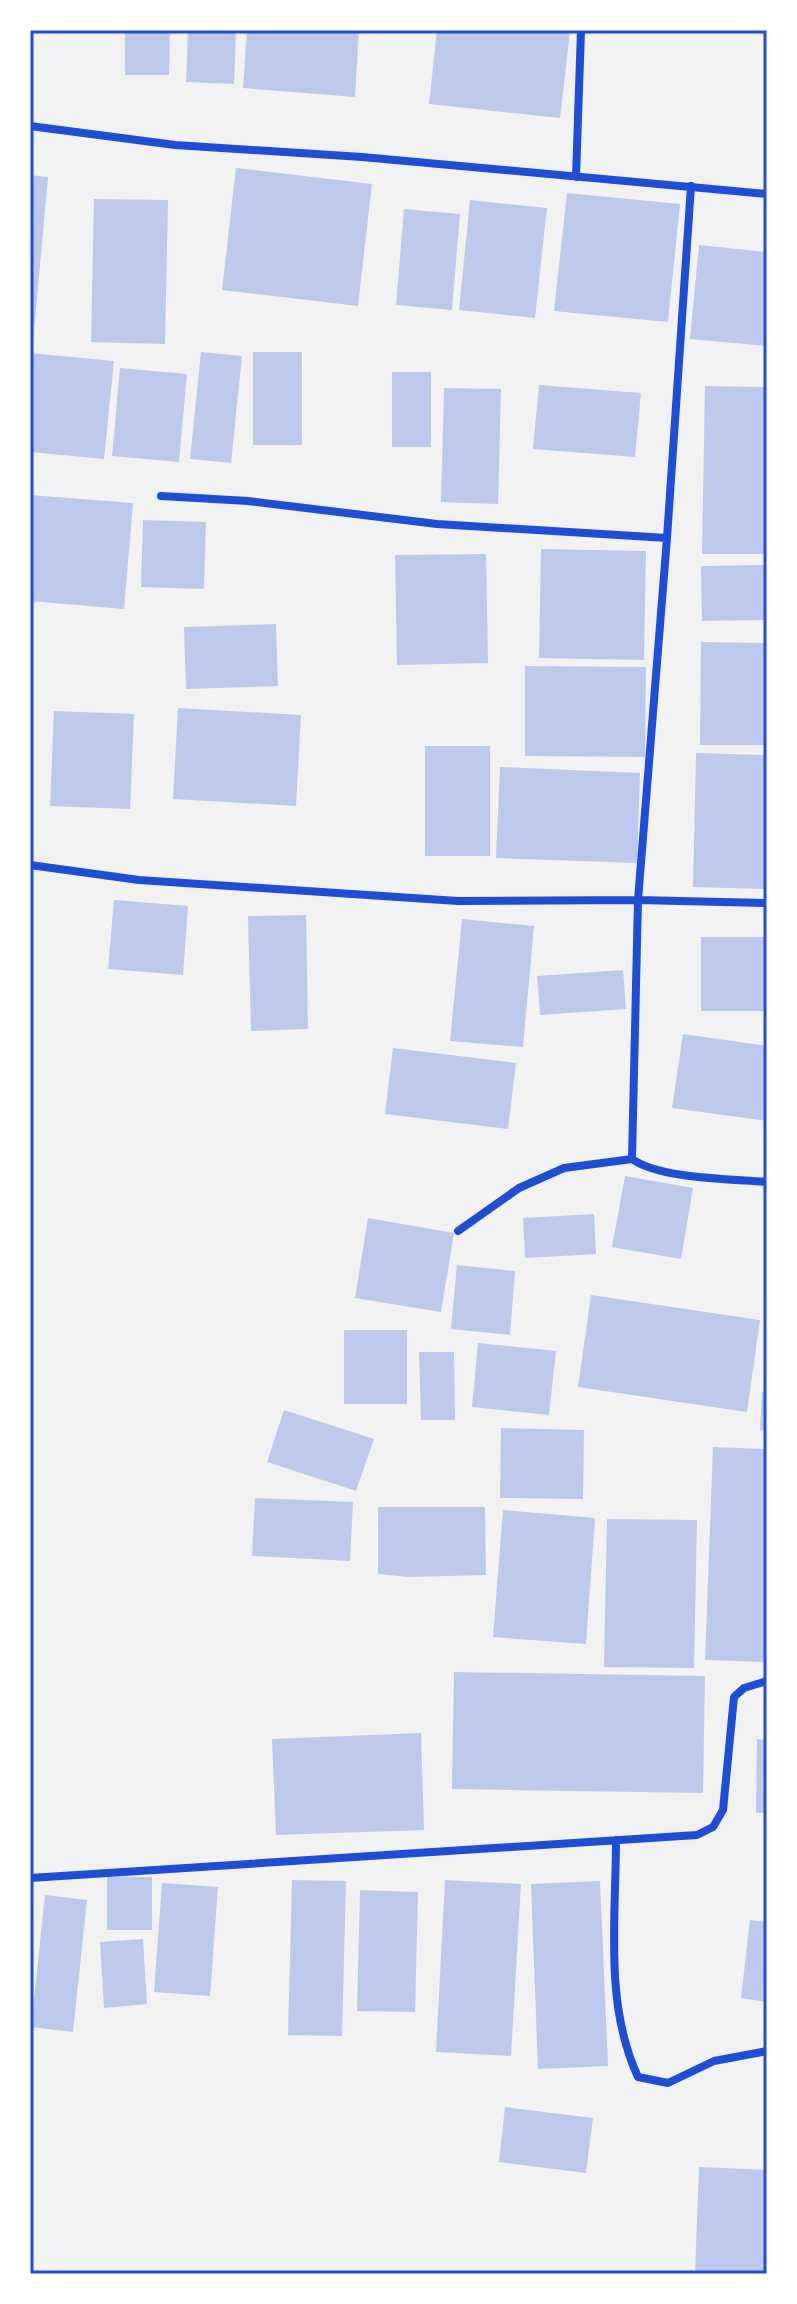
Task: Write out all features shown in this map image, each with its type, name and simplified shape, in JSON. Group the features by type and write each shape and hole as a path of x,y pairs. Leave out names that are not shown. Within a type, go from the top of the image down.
{"street":[{"path":"576,177 581,30"},
{"path":"30,126 175,145 362,157 767,194"},
{"path":"632,1159 638,900 691,186"},
{"path":"161,496 248,501 437,524 667,538"},
{"path":"30,865 139,880 458,901 767,903"},
{"path":"458,1231 519,1188 564,1168 632,1159 642,1166 695,1176 767,1182"},
{"path":"30,1878 697,1835 713,1827 723,1810 734,1697 744,1688 767,1681"},
{"path":"616,1840 616,1996 626,2051 638,2077 668,2083 714,2061 767,2051"}],"building":[{"path":"125,30 170,30 169,75 125,75"},
{"path":"188,30 236,30 234,84 186,82"},
{"path":"247,30 359,30 355,97 243,88"},
{"path":"437,30 570,32 560,118 429,104"},
{"path":"236,168 372,184 358,306 222,290"},
{"path":"30,175 48,177 33,342 30,341"},
{"path":"567,193 680,204 668,322 554,311"},
{"path":"94,199 168,200 165,344 91,342"},
{"path":"470,200 547,208 535,318 459,310"},
{"path":"404,209 460,214 452,310 396,305"},
{"path":"699,245 767,252 767,346 690,339"},
{"path":"201,352 242,356 231,463 190,459"},
{"path":"253,352 302,352 302,445 253,445"},
{"path":"30,353 114,361 104,459 30,452"},
{"path":"120,368 187,374 179,462 112,456"},
{"path":"392,372 431,372 431,447 392,447"},
{"path":"539,385 641,393 635,457 533,449"},
{"path":"705,386 767,387 767,554 702,554"},
{"path":"444,388 501,389 498,504 441,502"},
{"path":"30,495 133,503 124,609 30,601"},
{"path":"143,520 206,522 204,589 141,587"},
{"path":"541,549 646,551 644,660 539,658"},
{"path":"486,554 488,663 397,665 395,555"},
{"path":"767,565 767,620 702,621 701,566"},
{"path":"276,624 278,686 186,689 184,627"},
{"path":"701,642 767,643 767,745 700,745"},
{"path":"525,666 646,667 645,757 525,756"},
{"path":"178,708 301,715 296,806 173,799"},
{"path":"54,711 134,714 130,809 50,806"},
{"path":"425,746 490,746 490,856 425,856"},
{"path":"696,753 767,755 767,889 693,887"},
{"path":"500,767 640,773 637,863 496,858"},
{"path":"114,900 188,906 183,975 108,969"},
{"path":"306,915 308,1029 251,1031 248,916"},
{"path":"462,919 534,926 523,1047 450,1041"},
{"path":"701,937 767,937 767,1011 701,1011"},
{"path":"623,970 626,1009 540,1015 537,976"},
{"path":"683,1034 767,1046 767,1121 672,1108"},
{"path":"393,1048 516,1063 508,1129 385,1114"},
{"path":"625,1176 693,1188 681,1259 612,1247"},
{"path":"594,1214 596,1254 525,1258 523,1218"},
{"path":"368,1218 454,1233 441,1312 355,1298"},
{"path":"457,1265 515,1271 510,1335 451,1329"},
{"path":"591,1295 760,1320 747,1412 578,1387"},
{"path":"344,1330 407,1330 407,1404 344,1404"},
{"path":"478,1343 556,1351 549,1415 472,1407"},
{"path":"419,1352 454,1352 455,1420 421,1420"},
{"path":"762,1392 767,1392 767,1431 760,1430"},
{"path":"284,1410 374,1439 356,1491 267,1462"},
{"path":"501,1428 584,1430 583,1499 500,1498"},
{"path":"713,1447 767,1449 767,1662 705,1660"},
{"path":"255,1498 353,1502 350,1561 252,1556"},
{"path":"378,1507 485,1507 486,1575 410,1577 378,1574"},
{"path":"503,1510 595,1518 586,1644 493,1637"},
{"path":"607,1519 697,1520 694,1668 604,1667"},
{"path":"454,1672 705,1676 703,1793 452,1789"},
{"path":"421,1733 424,1830 276,1835 272,1739"},
{"path":"757,1739 767,1740 767,1813 756,1813"},
{"path":"107,1877 152,1877 152,1930 107,1930"},
{"path":"292,1880 346,1881 342,2036 288,2035"},
{"path":"445,1880 521,1884 511,2056 436,2052"},
{"path":"600,1881 608,2066 538,2069 531,1884"},
{"path":"162,1883 218,1887 210,1996 154,1992"},
{"path":"360,1890 418,1892 415,2012 357,2011"},
{"path":"45,1895 87,1900 73,2032 31,2027"},
{"path":"750,1920 767,1922 767,2002 741,1998"},
{"path":"143,1939 147,2004 104,2008 100,1942"},
{"path":"505,2107 593,2118 586,2173 499,2162"},
{"path":"699,2167 767,2170 767,2274 695,2274"}]}
